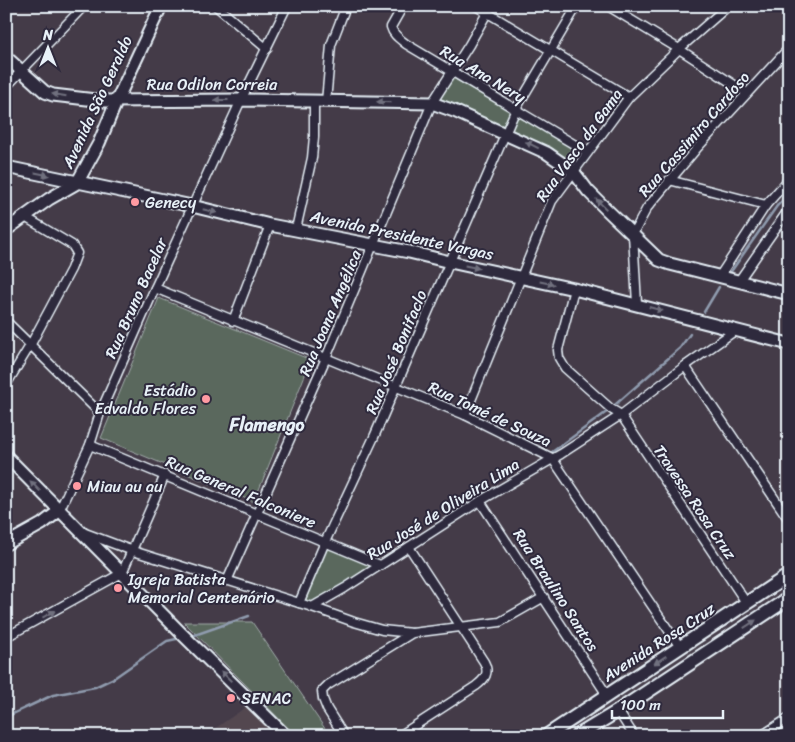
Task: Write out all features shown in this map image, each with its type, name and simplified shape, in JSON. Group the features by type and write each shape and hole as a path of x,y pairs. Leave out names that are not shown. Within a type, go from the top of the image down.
{"main road":[{"name":"Avenida São Geraldo","path":"6,230 49,199 77,182 99,143 116,100 161,6"},
{"name":"Rua Odilon Correia","path":"6,57 38,86 53,95 104,101 241,100 432,103"},
{"path":"432,103 505,133 547,153 573,171 588,191 659,260 789,294"},
{"name":"Avenida Presidente Vargas","path":"6,167 192,206 270,225 374,244 574,289 789,344"},
{"path":"6,456 286,736"},
{"path":"6,544 42,524 60,511"},
{"name":"Avenida Rosa Cruz","path":"546,736 789,575"},
{"name":"Avenida Rosa Cruz","path":"577,736 789,598"},
{"path":"714,625 722,626 725,629 725,639"},
{"path":"582,712 582,723 589,728"}],"street":[{"path":"6,87 84,6"},
{"path":"216,6 267,49"},
{"name":"Rua Bruno Bacelar","path":"60,511 90,444 100,413 155,288 241,100 287,6"},
{"path":"296,229 312,158 320,101 331,45 346,6"},
{"name":"Rua Ana Nery","path":"403,6 392,25 393,32 406,44 587,152"},
{"path":"476,6 489,10 551,51 629,97"},
{"name":"Rua José Bonifaclo","path":"299,603 374,437 516,109 577,6"},
{"path":"608,6 747,93"},
{"name":"Rua Vasco da Gama","path":"465,415 552,202 629,97 679,49 728,6"},
{"name":"Rua Joana Angélica","path":"227,581 326,358 432,103 489,10"},
{"name":"Rua Cassimiro Cardoso","path":"633,234 647,208 669,180 789,48"},
{"path":"720,277 766,205 789,179"},
{"path":"669,180 766,205"},
{"path":"738,282 788,210"},
{"path":"6,385 31,344 71,269 77,253 72,245 25,217"},
{"path":"233,321 270,225"},
{"path":"633,234 637,304"},
{"name":"Rua Tomé de Souza","path":"155,288 395,388 465,415 552,458 680,646"},
{"path":"574,289 560,337 559,358 565,368 621,415"},
{"path":"6,321 100,413"},
{"name":"Rua José de Oliveira Lima","path":"312,607 621,415 736,330"},
{"path":"685,366 789,520"},
{"name":"Travessa Rosa Cruz","path":"621,415 747,604"},
{"name":"Rua General Falconiere","path":"90,444 380,565"},
{"path":"6,637 122,573 165,475"},
{"name":"Rua Braulino Santos","path":"480,501 608,695"},
{"path":"83,533 133,551 382,630 412,633 500,622 544,597"},
{"path":"399,736 484,679 487,672 486,665 409,547"},
{"path":"344,736 327,709 322,694 324,688 412,633"},
{"path":"618,711 634,736"},
{"path":"761,736 789,718"}],"shaded area":[{"path":"246,707 276,736 204,736"}],"green space":[{"path":"451,77 510,111 502,128 439,98"},
{"path":"518,116 579,152 571,163 555,150 511,131"},
{"name":"Estádio Edvaldo Flores","path":"159,298 311,360 254,502 101,438"},
{"path":"331,548 372,566 314,603 307,602 305,598 326,549"},
{"path":"184,622 252,622 330,736 296,736"}],"waterway":[{"path":"730,273 777,206 789,194"},
{"path":"704,312 719,287"},
{"path":"552,452 608,411 680,348 690,334"},
{"path":"189,637 249,616"},
{"path":"6,717 53,695 95,687 114,678 167,641 181,638"}],"place":[{"name":"Genecy","path":"135,202"},
{"name":"Estádio Edvaldo Flores","path":"206,399"},
{"name":"Miau au au","path":"77,486"},
{"name":"Igreja Batista Memorial Centenário","path":"118,588"},
{"name":"SENAC","path":"231,698"}],"district":[{"name":"Flamengo","path":"267,425"}]}
